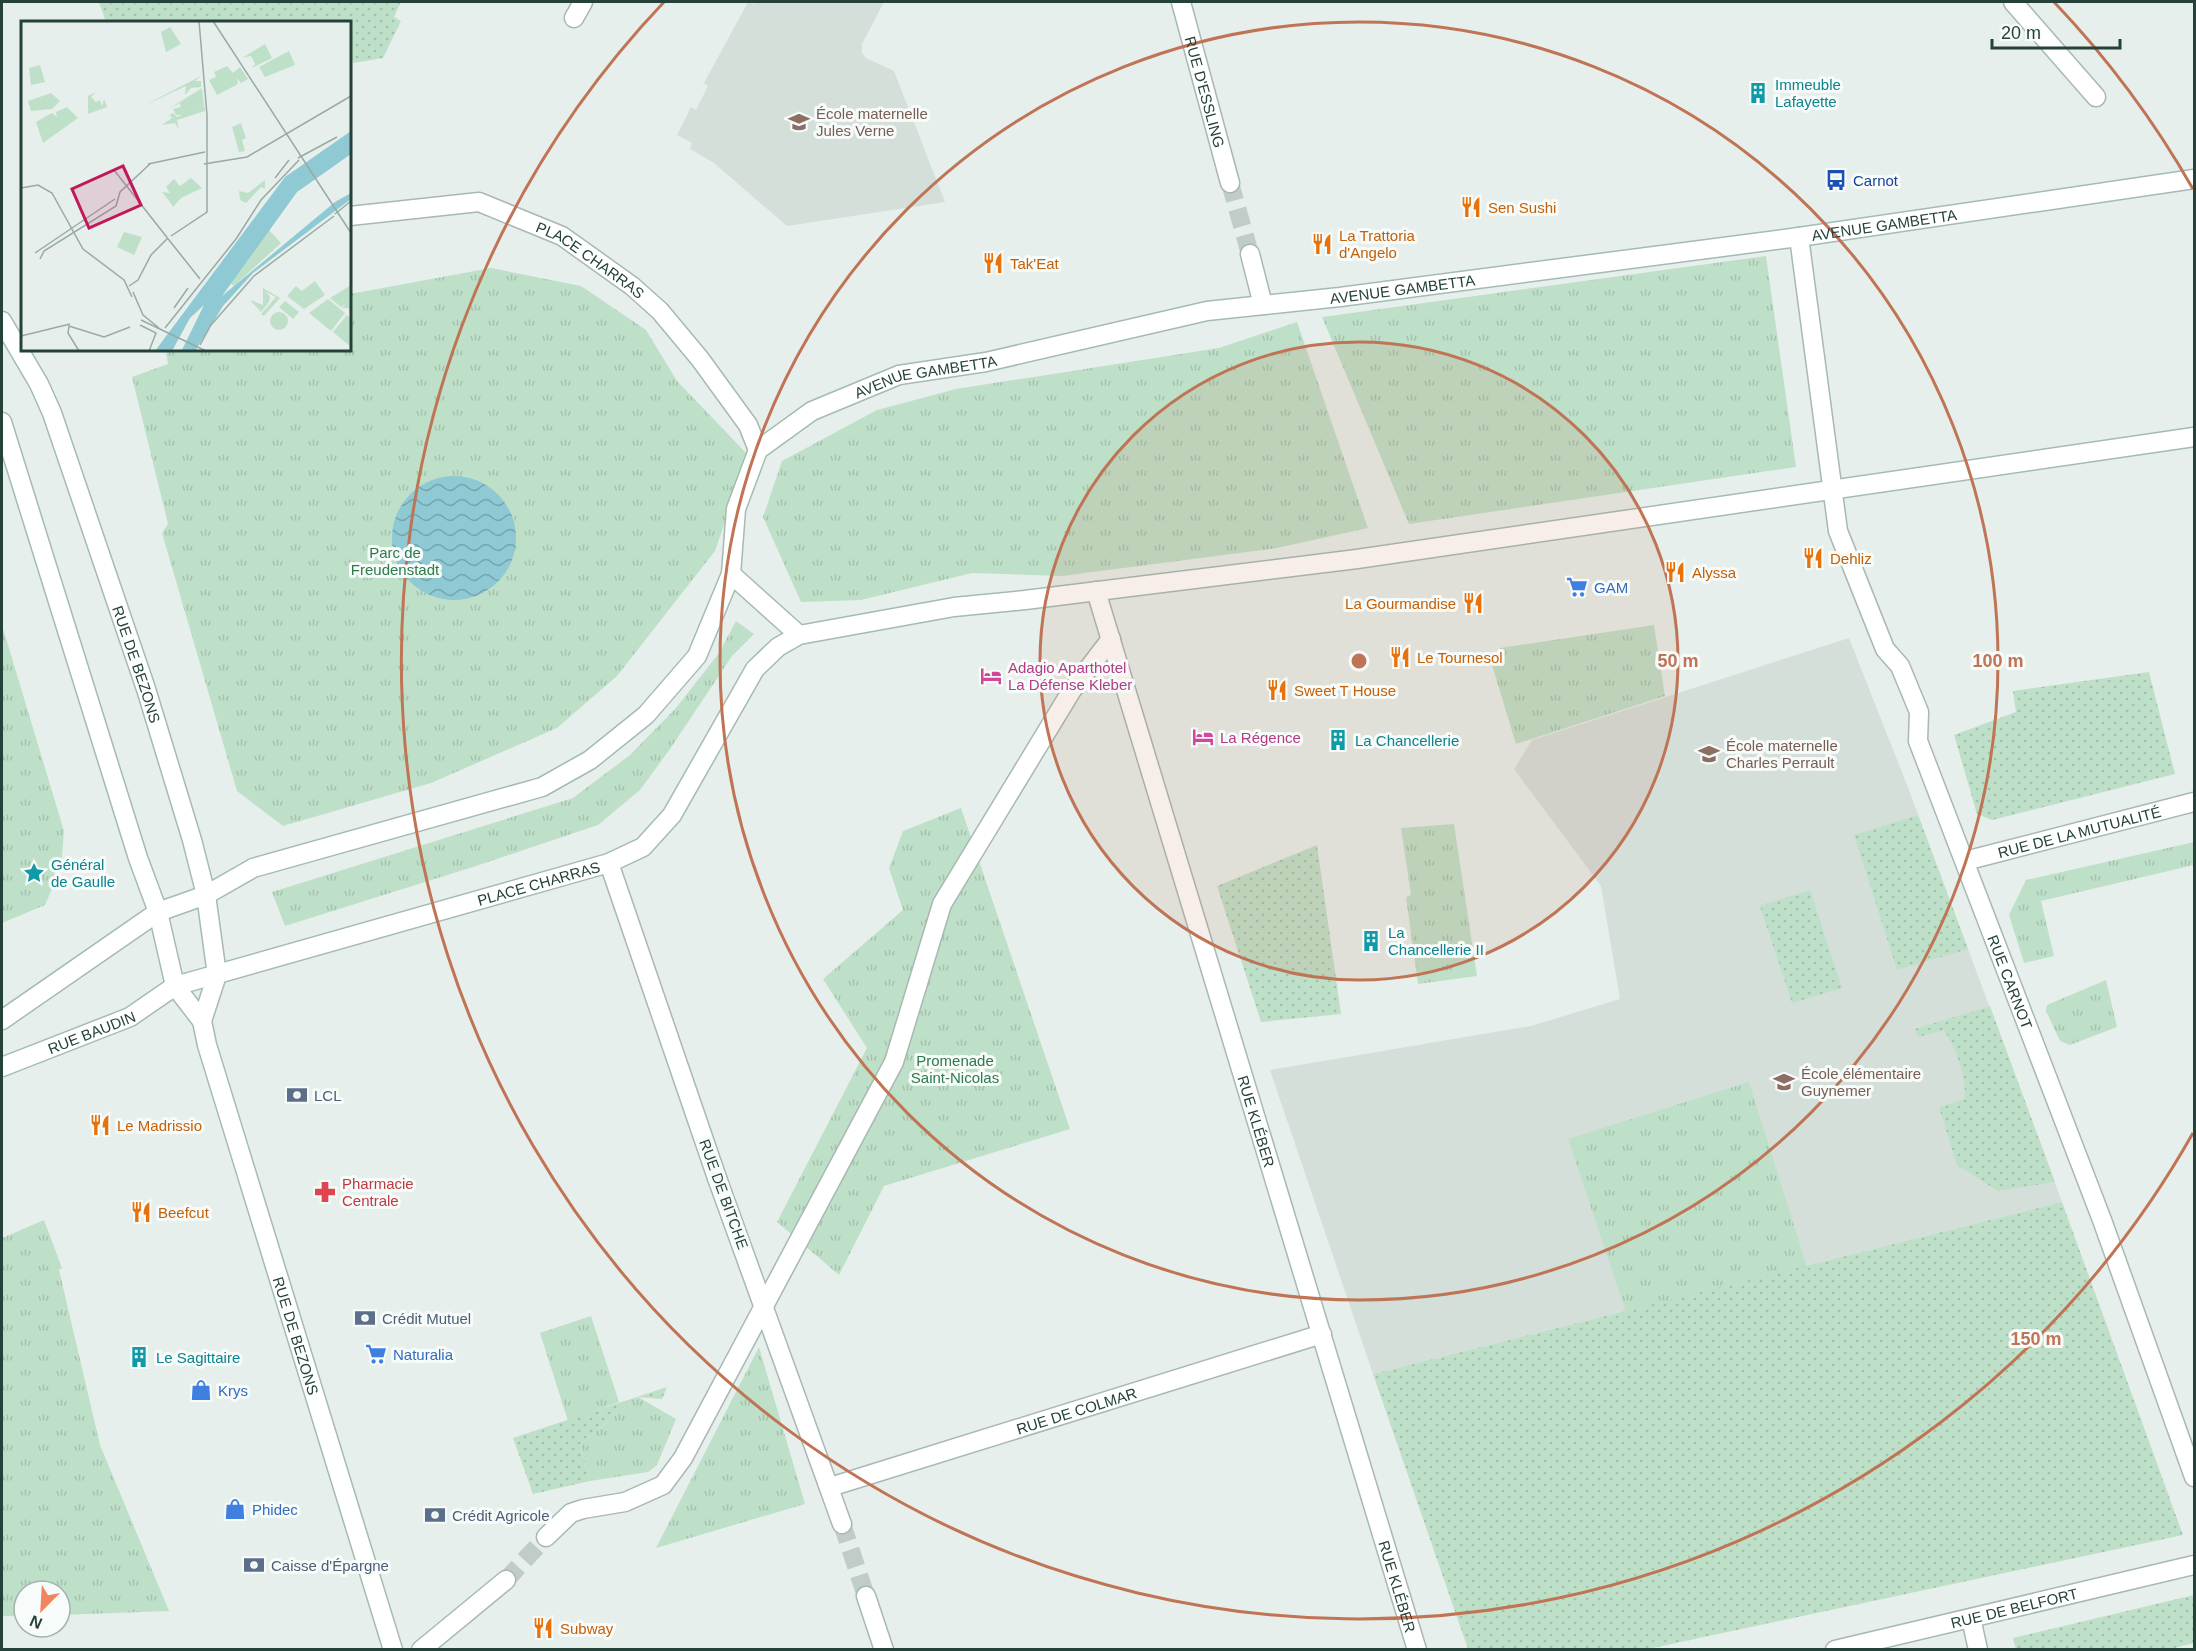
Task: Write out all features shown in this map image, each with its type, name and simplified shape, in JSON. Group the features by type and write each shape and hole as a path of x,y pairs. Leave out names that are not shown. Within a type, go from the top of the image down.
{"main road":[{"path":"574,18 583,2"},
{"name":"RUE D'ESSLING","path":"1181,2 1230,183"},
{"path":"2013,2 2096,97"},
{"name":"AVENUE GAMBETTA","path":"758,450 812,411 899,375 986,362 1208,312 1799,237 2194,179"},
{"name":"PLACE CHARRAS","path":"351,216 479,202 562,236 632,286 660,311 700,359 748,426 758,450"},
{"name":"RUE CARNOT","path":"1799,237 1838,531 1885,649 1900,666 1919,712 1918,741 2102,1220 2194,1477"},
{"path":"1250,254 1263,305"},
{"name":"RUE DE BEZONS","path":"2,321 39,384 52,413 146,689 192,840 206,895 218,975 202,1021"},
{"name":"RUE DE BEZONS","path":"2,422 138,858 158,912 175,986 202,1021 207,1045 393,1650"},
{"path":"731,574 800,635 954,607 1357,559 2194,437"},
{"path":"2,1020 158,912 206,895 253,868 542,787 590,760 646,714 697,656 731,574 736,509 758,450"},
{"name":"RUE KLÉBER","path":"1096,591 1417,1650"},
{"name":"PLACE CHARRAS","path":"175,986 609,863 643,847 672,815 755,669 778,647 800,635"},
{"path":"546,1538 571,1514 583,1509 625,1502 663,1485 683,1458 894,1062 942,904 1072,690 1111,639"},
{"name":"RUE DE LA MUTUALITÉ","path":"1965,861 2194,802"},
{"name":"RUE DE BITCHE","path":"609,863 717,1178 842,1524"},
{"name":"RUE BAUDIN","path":"2,1067 130,1017 175,986"},
{"name":"RUE DE COLMAR","path":"830,1487 1322,1334"},
{"name":"RUE DE BELFORT","path":"1835,1650 2194,1565"},
{"path":"421,1650 506,1580"},
{"path":"866,1596 884,1650"},
{"path":"1971,1618 1978,1650"}],"shaded area":[{"name":"École maternelle Jules Verne","path":"748,2 754,4 755,2 884,2 862,44 862,53 866,58 894,71 945,202 787,226 714,163 690,149 692,143 677,135 691,107 696,110 708,86 704,83"},
{"path":"1849,638 1909,790 2062,1202 1373,1374 1270,1070 1531,1026 1620,999 1601,886 1514,769 1532,740"}],"green space":[{"path":"99,2 401,2 394,17 401,21 383,58 353,63 351,59 351,21 106,21"},
{"path":"1766,256 1796,467 1409,524 1322,317"},
{"name":"Parc de Freudenstadt","path":"491,268 581,286 646,330 677,381 748,455 715,551 617,676 557,728 431,783 283,826 237,791 162,533 168,524 132,377 168,364 166,351 351,351 351,294"},
{"path":"1297,322 1368,528 1277,548 1062,576 972,573 861,600 801,602 763,517 782,461 877,410 956,389 1219,348"},
{"path":"736,621 754,634 732,656 640,790 598,825 285,926 272,892 573,798 630,755 676,708 719,653"},
{"path":"2,625 64,831 61,868 45,905 2,923"},
{"path":"1654,625 1665,696 1516,744 1489,655 1500,652 1500,648"},
{"path":"2149,672 2175,774 1992,820 1977,814 1954,735 2016,712 2013,691"},
{"name":"Promenade Saint-Nicolas","path":"961,808 1070,1129 884,1186 839,1275 777,1222 867,1048 823,979 903,910 889,868 903,831"},
{"path":"1918,815 1968,949 1897,970 1854,835"},
{"path":"1454,824 1477,976 1418,984 1406,897 1411,895 1401,828"},
{"path":"2194,842 2194,865 2041,901 2054,956 2024,963 2009,915 2026,880"},
{"path":"1317,845 1341,1014 1261,1022 1217,886"},
{"path":"1810,890 1842,988 1792,1003 1760,906"},
{"path":"2106,980 2117,1027 2070,1045 2060,1041 2046,1011 2047,1005"},
{"path":"1990,1006 2055,1182 1998,1191 1957,1165 1939,1107 1965,1099 1960,1063 1944,1030 1918,1037 1915,1029"},
{"path":"1749,1082 1807,1267 1626,1312 1568,1139"},
{"path":"2062,1202 2183,1535 1648,1649 1468,1649 1373,1374"},
{"path":"44,1220 62,1268 59,1270 100,1445 169,1611 72,1615 72,1579 12,1579 12,1616 2,1616 2,1238"},
{"path":"591,1316 619,1402 568,1421 540,1333"},
{"path":"759,1347 805,1504 656,1548"},
{"path":"667,1387 662,1399 638,1397 580,1444 590,1481 533,1494 513,1438"},
{"path":"638,1397 676,1419 657,1465 648,1472 590,1481 580,1444"},
{"path":"2194,1595 2194,1643 2167,1650 2016,1649 2013,1638"}],"water":[{"path":"454,476 478,480 498,494 512,514 516,538 512,562 498,582 478,596 454,600 430,596 410,582 396,562 392,538 396,514 410,494 430,480"}],"tunnel":[{"path":"1230,183 1250,254"},
{"path":"842,1524 866,1596"},
{"path":"506,1580 546,1537"}],"place":[{"name":"Immeuble Lafayette","path":"1758,93"},
{"name":"École maternelle Jules Verne","path":"799,122"},
{"name":"Carnot","path":"1836,180"},
{"name":"Sen Sushi","path":"1471,207"},
{"name":"La Trattoria d'Angelo","path":"1322,244"},
{"name":"Tak'Eat","path":"993,263"},
{"name":"Dehliz","path":"1813,558"},
{"name":"Alyssa","path":"1675,572"},
{"name":"GAM","path":"1577,587"},
{"name":"La Gourmandise","path":"1473,603"},
{"name":"Le Tournesol","path":"1400,657"},
{"name":"Adagio Aparthotel La Défense Kleber","path":"991,676"},
{"name":"Sweet T House","path":"1277,690"},
{"name":"La Régence","path":"1203,737"},
{"name":"La Chancellerie","path":"1338,740"},
{"name":"École maternelle Charles Perrault","path":"1709,754"},
{"name":"Général de Gaulle","path":"34,873"},
{"name":"La Chancellerie II","path":"1371,941"},
{"name":"École élémentaire Guynemer","path":"1784,1082"},
{"name":"LCL","path":"297,1095"},
{"name":"Le Madrissio","path":"100,1125"},
{"name":"Pharmacie Centrale","path":"325,1192"},
{"name":"Beefcut","path":"141,1212"},
{"name":"Crédit Mutuel","path":"365,1318"},
{"name":"Naturalia","path":"376,1354"},
{"name":"Le Sagittaire","path":"139,1357"},
{"name":"Krys","path":"201,1390"},
{"name":"Phidec","path":"235,1509"},
{"name":"Crédit Agricole","path":"435,1515"},
{"name":"Caisse d'Épargne","path":"254,1565"},
{"name":"Subway","path":"543,1628"}]}
